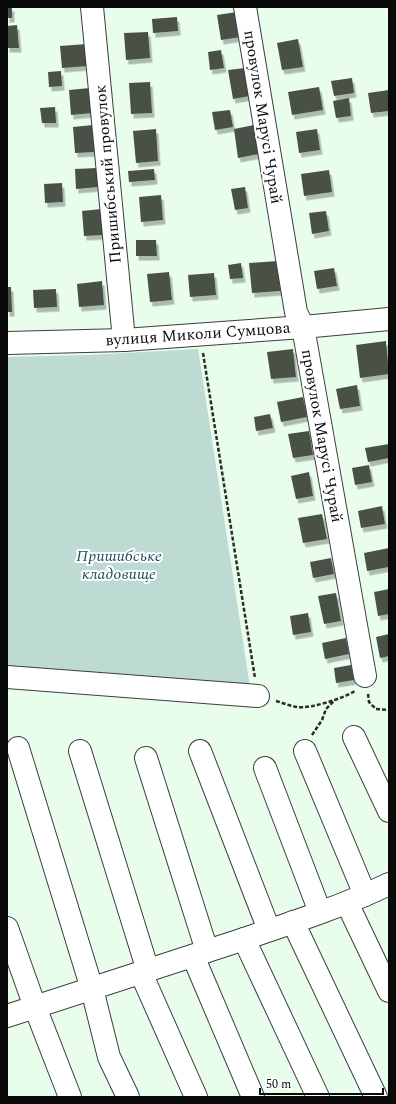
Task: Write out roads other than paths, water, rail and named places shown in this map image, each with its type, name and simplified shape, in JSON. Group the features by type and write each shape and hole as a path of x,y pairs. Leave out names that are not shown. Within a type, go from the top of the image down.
{"street":[{"name":"Пришибський провулок","path":"92,7 124,340"},
{"name":"провулок Марусі Чурай","path":"245,7 296,312 303,327 365,676"},
{"name":"вулиця Миколи Сумцова","path":"7,343 124,340 389,319"},
{"path":"7,677 258,696"},
{"path":"354,737 382,778 389,811"},
{"path":"18,748 92,989 109,1057 128,1097"},
{"path":"80,751 145,972 196,1097"},
{"path":"200,751 269,930"},
{"path":"305,751 389,991"},
{"path":"146,758 200,954 253,1097"},
{"path":"265,768 320,912"},
{"path":"7,1016 244,939 356,899 389,884"},
{"path":"293,922 376,1097"},
{"path":"7,928 35,1008 70,1097"},
{"path":"244,939 318,1097"}],"park label":[{"name":"Пришибське кладовище","path":"119,565"}]}
